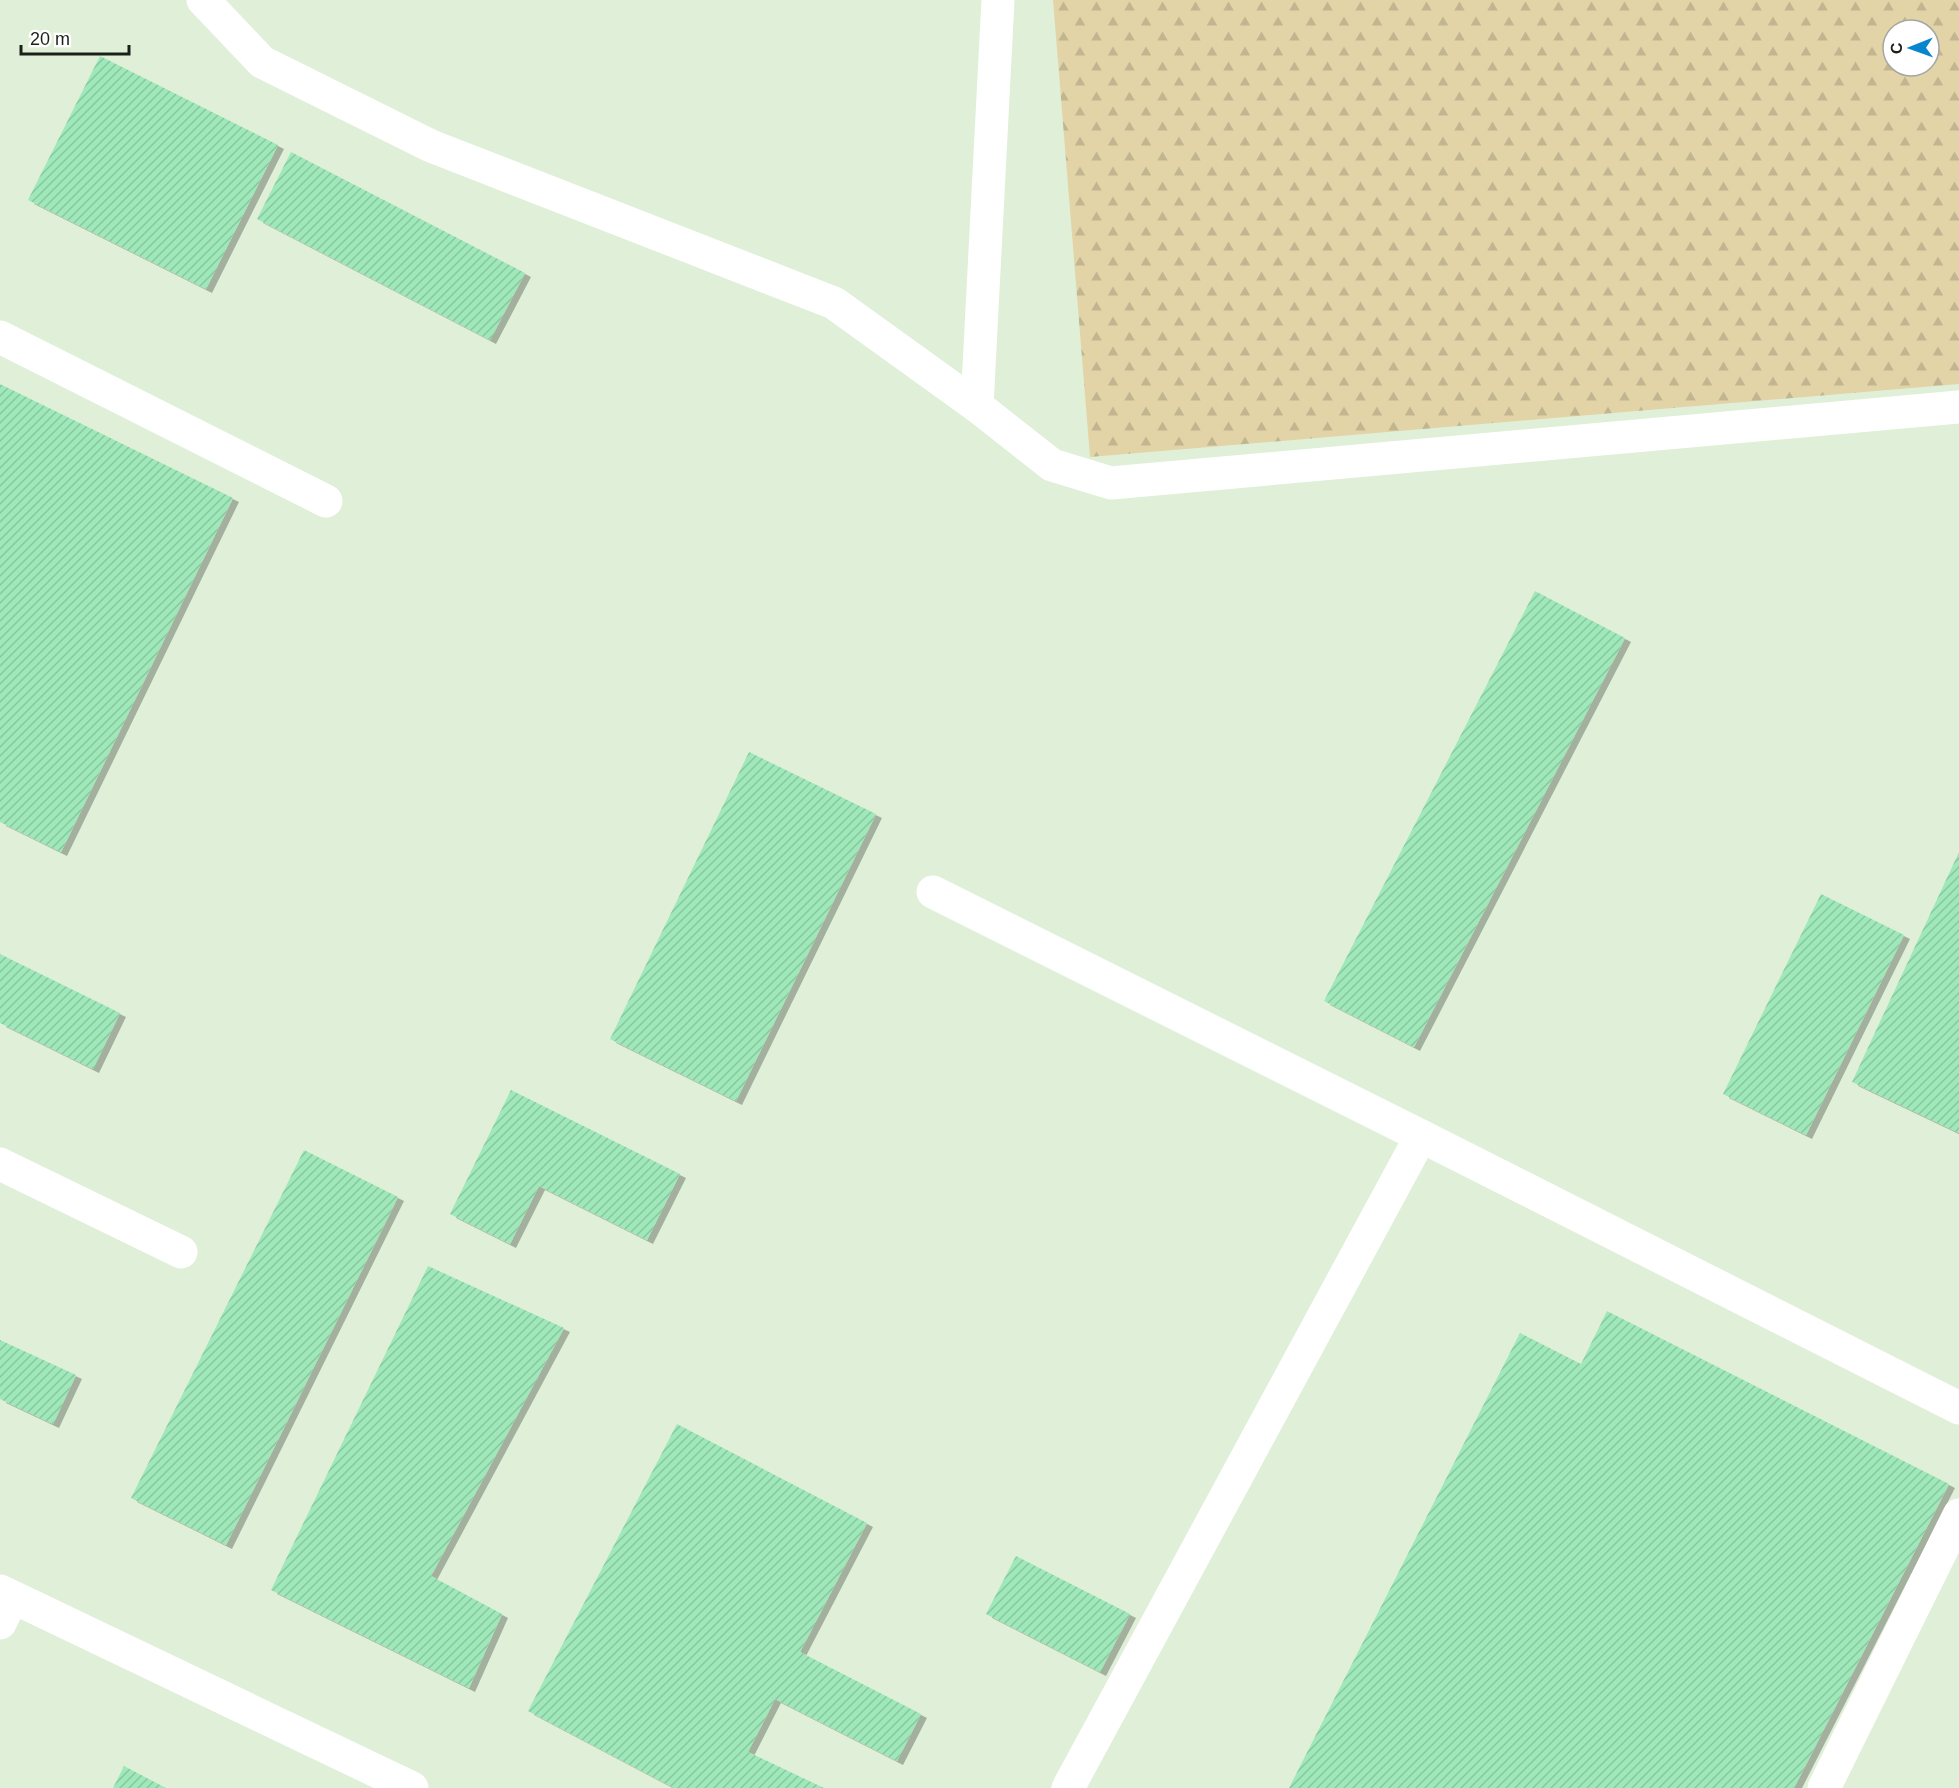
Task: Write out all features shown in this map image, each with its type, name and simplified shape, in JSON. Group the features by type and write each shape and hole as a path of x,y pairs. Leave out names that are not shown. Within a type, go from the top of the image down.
{"street":[{"path":"203,0 262,62 431,146 834,303 977,406 1052,465 1111,483 1959,407"},
{"path":"977,406 999,0"},
{"path":"0,337 326,501"},
{"path":"933,892 1959,1408"},
{"path":"1068,1788 1421,1136"},
{"path":"0,1164 182,1252"},
{"path":"1824,1788 1959,1515"},
{"path":"4,1604 412,1788"}],"green space":[{"path":"1053,0 1959,0 1959,384 1090,457"}],"building":[{"path":"100,56 278,145 206,289 28,200"},
{"path":"291,152 525,273 490,340 257,219"},
{"path":"0,384 233,498 61,852 0,822"},
{"path":"1535,591 1625,638 1414,1047 1324,1001"},
{"path":"749,752 876,814 736,1101 610,1039"},
{"path":"1959,852 1959,1133 1852,1082"},
{"path":"1821,894 1904,935 1806,1135 1723,1094"},
{"path":"0,954 120,1013 93,1069 0,1023"},
{"path":"511,1090 680,1174 647,1240 539,1186 510,1244 450,1214"},
{"path":"304,1150 398,1197 226,1545 131,1498"},
{"path":"428,1266 564,1328 431,1576 502,1614 469,1688 271,1590"},
{"path":"1607,1311 1949,1484 1794,1788 1289,1788 1520,1333 1581,1364"},
{"path":"0,1340 76,1375 53,1424 0,1399"},
{"path":"677,1424 867,1523 800,1652 921,1714 897,1761 775,1699 748,1752 824,1788 674,1788 528,1711"},
{"path":"1016,1556 1130,1614 1100,1672 986,1614"},
{"path":"124,1766 166,1788 113,1788"}]}
